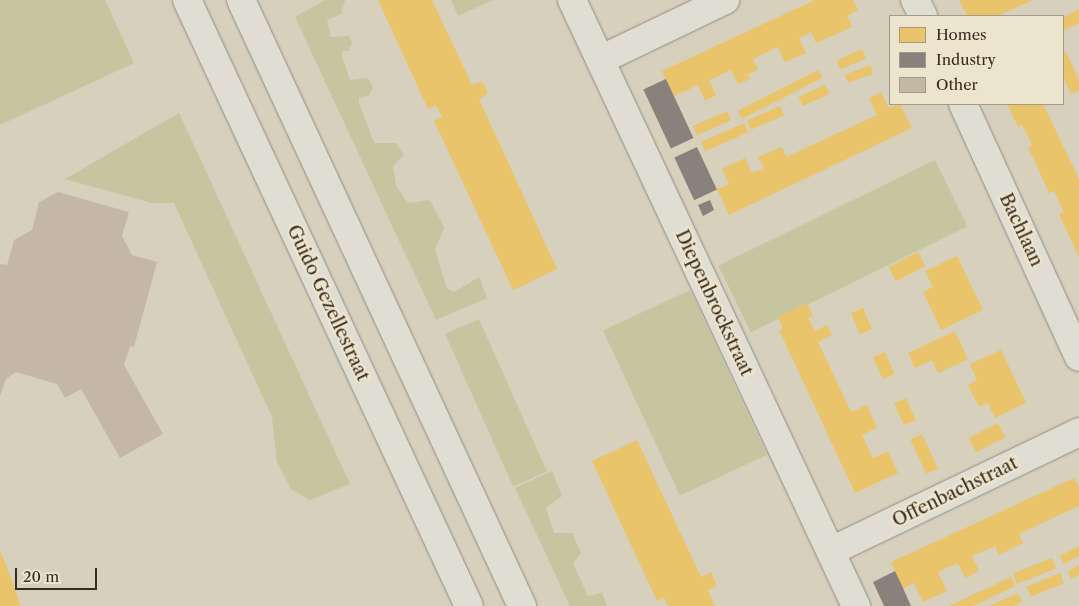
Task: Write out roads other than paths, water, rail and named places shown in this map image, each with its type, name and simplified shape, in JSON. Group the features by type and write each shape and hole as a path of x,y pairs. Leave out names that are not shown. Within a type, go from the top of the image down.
{"street":[{"name":"Guido Gezellestraat","path":"187,0 469,606"},
{"path":"241,0 522,606"},
{"name":"Diepenbrockstraat","path":"572,0 856,606"},
{"path":"600,60 725,0"},
{"path":"915,0 922,15"},
{"name":"Bachlaan","path":"963,105 1079,357"},
{"name":"Offenbachstraat","path":"831,551 1079,432"}]}
